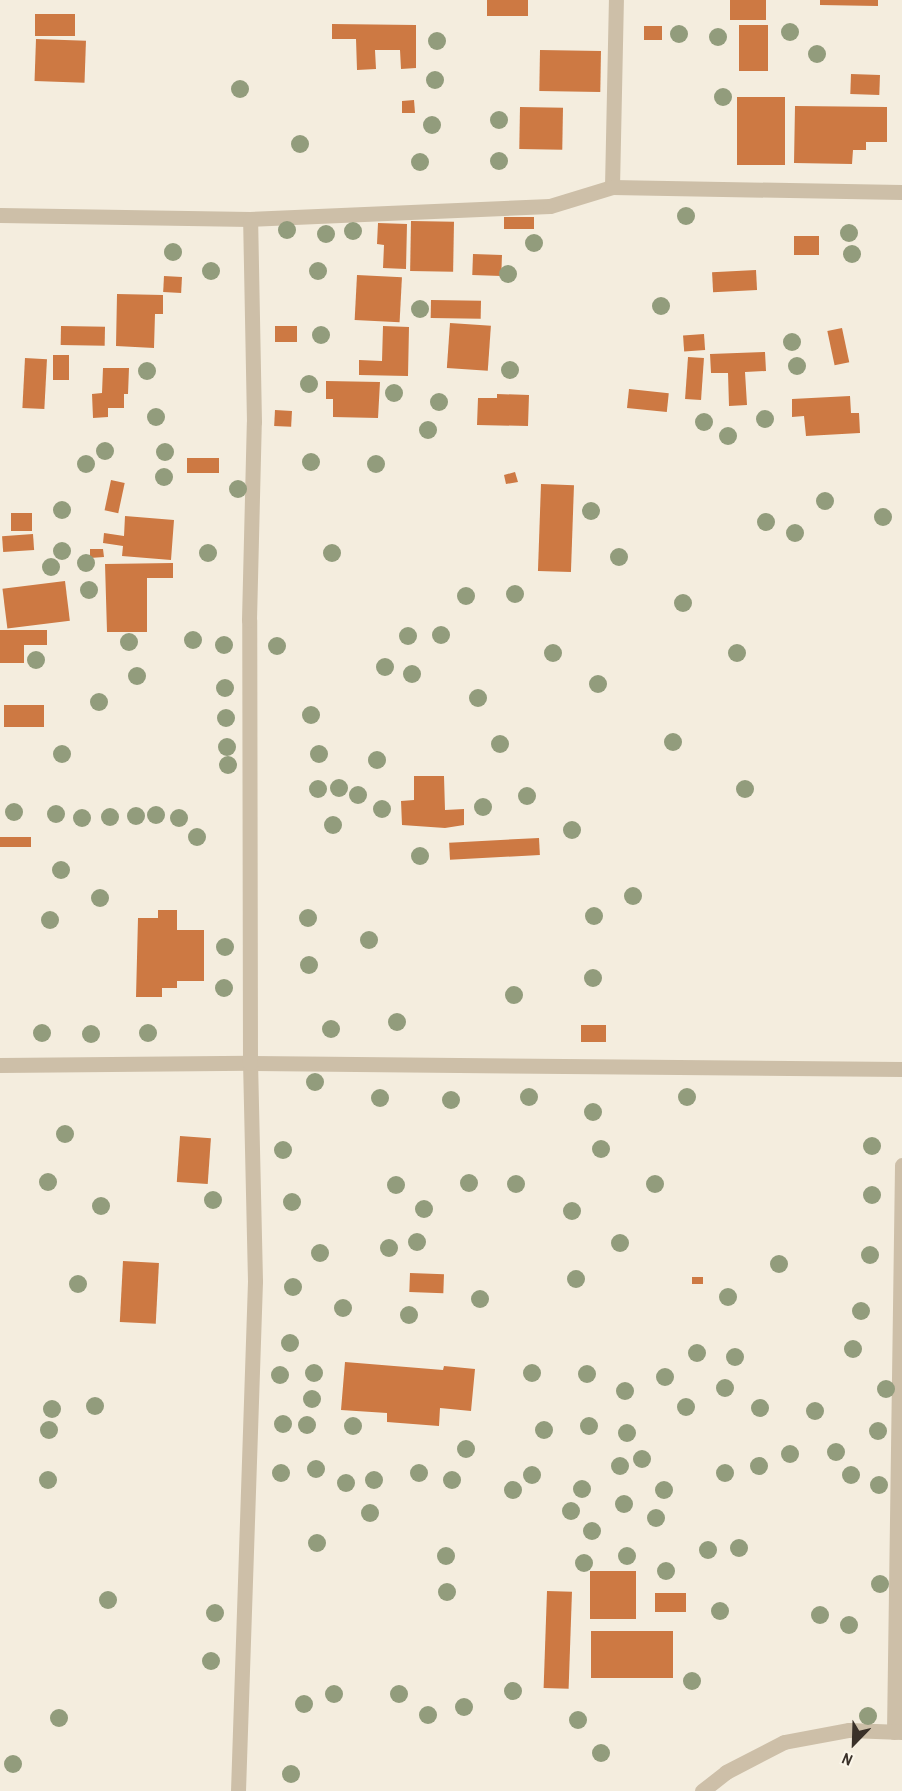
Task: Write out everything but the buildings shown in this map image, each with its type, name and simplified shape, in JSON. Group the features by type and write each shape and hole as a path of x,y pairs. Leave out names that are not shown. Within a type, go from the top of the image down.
{"street":[{"path":"612,187 616,0"},
{"path":"0,215 250,219 550,206 612,187 902,192"},
{"path":"238,1791 255,1281 250,1063 249,620 254,422 250,219"},
{"path":"0,1065 250,1063 902,1069"},
{"path":"702,1791 726,1772 784,1742 849,1730 898,1732 902,1165"}]}
